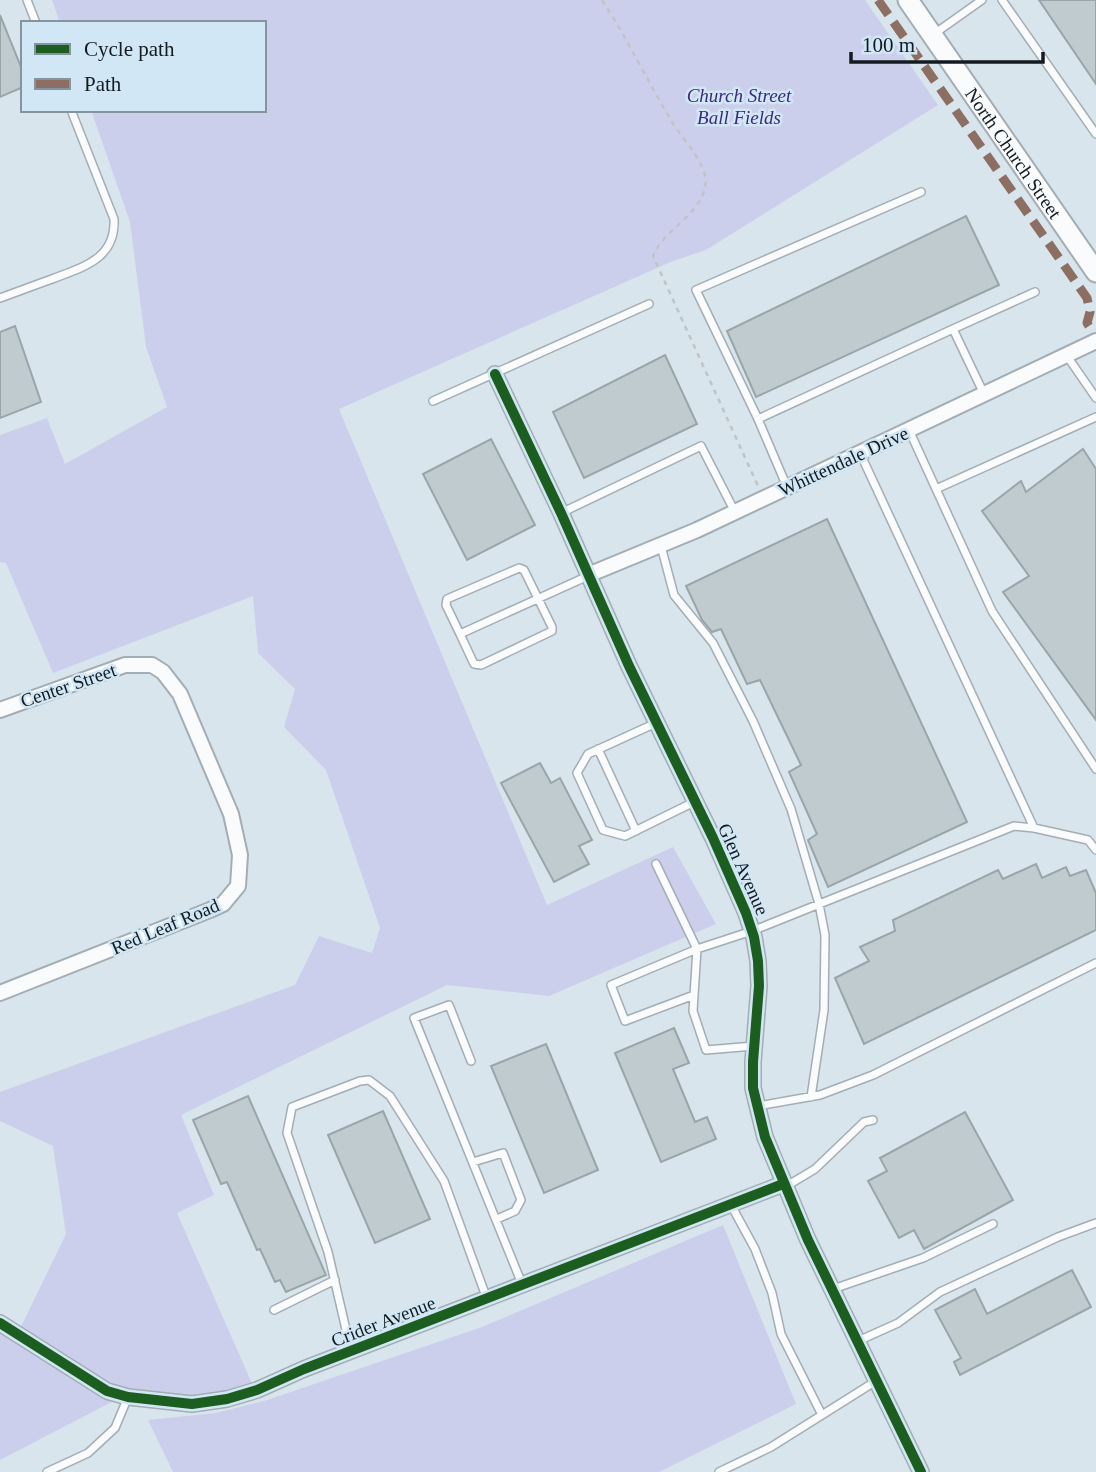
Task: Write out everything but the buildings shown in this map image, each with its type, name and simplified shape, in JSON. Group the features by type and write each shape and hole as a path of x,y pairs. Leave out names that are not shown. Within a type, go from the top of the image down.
{"main road":[{"name":"North Church Street","path":"908,0 1096,272"}],"street":[{"name":"Whittendale Drive","path":"589,575 735,512 1096,341"},
{"name":"Glen Avenue","path":"495,374 736,889 752,932 758,961 753,1088 765,1137 784,1186 921,1472"},
{"name":"Center Street","path":"0,710 125,665 152,664 172,681"},
{"name":"Red Leaf Road","path":"0,993 211,910 223,904 238,886 240,855 230,814 180,694 172,681"},
{"name":"Crider Avenue","path":"0,1323 107,1391 128,1397 192,1404 227,1399 257,1390 304,1369 784,1186"}],"lane":[{"path":"27,0 35,21"},
{"path":"932,35 982,0"},
{"path":"1002,0 1096,134"},
{"path":"0,298 91,264 110,245 115,233 114,219 72,112"},
{"path":"788,487 696,290 921,192"},
{"path":"758,419 1035,292"},
{"path":"433,401 649,304"},
{"path":"953,329 984,394"},
{"path":"1067,356 1096,398"},
{"path":"936,489 1096,417"},
{"path":"909,429 992,611 1096,769"},
{"path":"561,513 701,446 735,512"},
{"path":"860,452 1034,828"},
{"path":"661,546 674,595 713,643 753,721 790,809 819,904 825,935 824,1010 811,1097"},
{"path":"519,568 524,569 552,631 478,665 474,664 460,634 446,604 447,599 519,568"},
{"path":"460,634 589,575"},
{"path":"656,723 588,754 577,773 603,830 625,836 694,802"},
{"path":"598,749 636,831"},
{"path":"694,995 625,1021 611,985 696,948 752,932 1014,826 1088,840 1096,850"},
{"path":"656,864 696,948 693,1011 706,1050 754,1046"},
{"path":"757,1106 811,1097 873,1075 1096,963"},
{"path":"471,1061 449,1005 414,1018 522,1285"},
{"path":"351,1352 328,1252 286,1133 292,1107 360,1081 369,1080 390,1096 444,1181 487,1299"},
{"path":"784,1186 815,1169 864,1122 873,1120"},
{"path":"473,1162 503,1153 521,1200 515,1211 497,1219"},
{"path":"731,1204 755,1250 772,1293 781,1334 822,1415"},
{"path":"858,1341 898,1323 940,1292 1058,1237 1096,1223"},
{"path":"833,1289 923,1258 993,1224"},
{"path":"274,1310 335,1280"},
{"path":"719,1472 771,1447 877,1381"},
{"path":"47,1472 88,1454 115,1428 128,1397"}],"path":[{"path":"602,0 704,172 706,186 703,194 685,219 664,239 653,256 764,498"}],"green space":[{"name":"Church Street Ball Fields","path":"52,0 865,0 938,105 706,250 673,261 339,409 547,905 673,847 716,924 549,996 447,985 181,1115 214,1195 177,1213 254,1388 150,1401 127,1394 0,1460 0,1330 15,1339 66,1234 53,1146 0,1121 0,1092 295,985 319,936 372,953 380,928 326,770 284,727 295,689 258,653 253,596 53,673 6,563 0,562 0,435 47,418 65,464 167,407 146,347 130,222 92,112 266,112 266,21 59,21"},
{"path":"723,1225 796,1404 659,1472 173,1472 148,1420 216,1413 267,1400 482,1327"}],"marked path":[{"path":"878,0 1087,298 1089,326"}],"cycle path":[{"path":"495,374 746,913 758,961 753,1088 765,1137 808,1240 921,1472"},
{"path":"0,1323 107,1391 128,1397 192,1404 227,1399 257,1390 304,1369 783,1184"}]}
